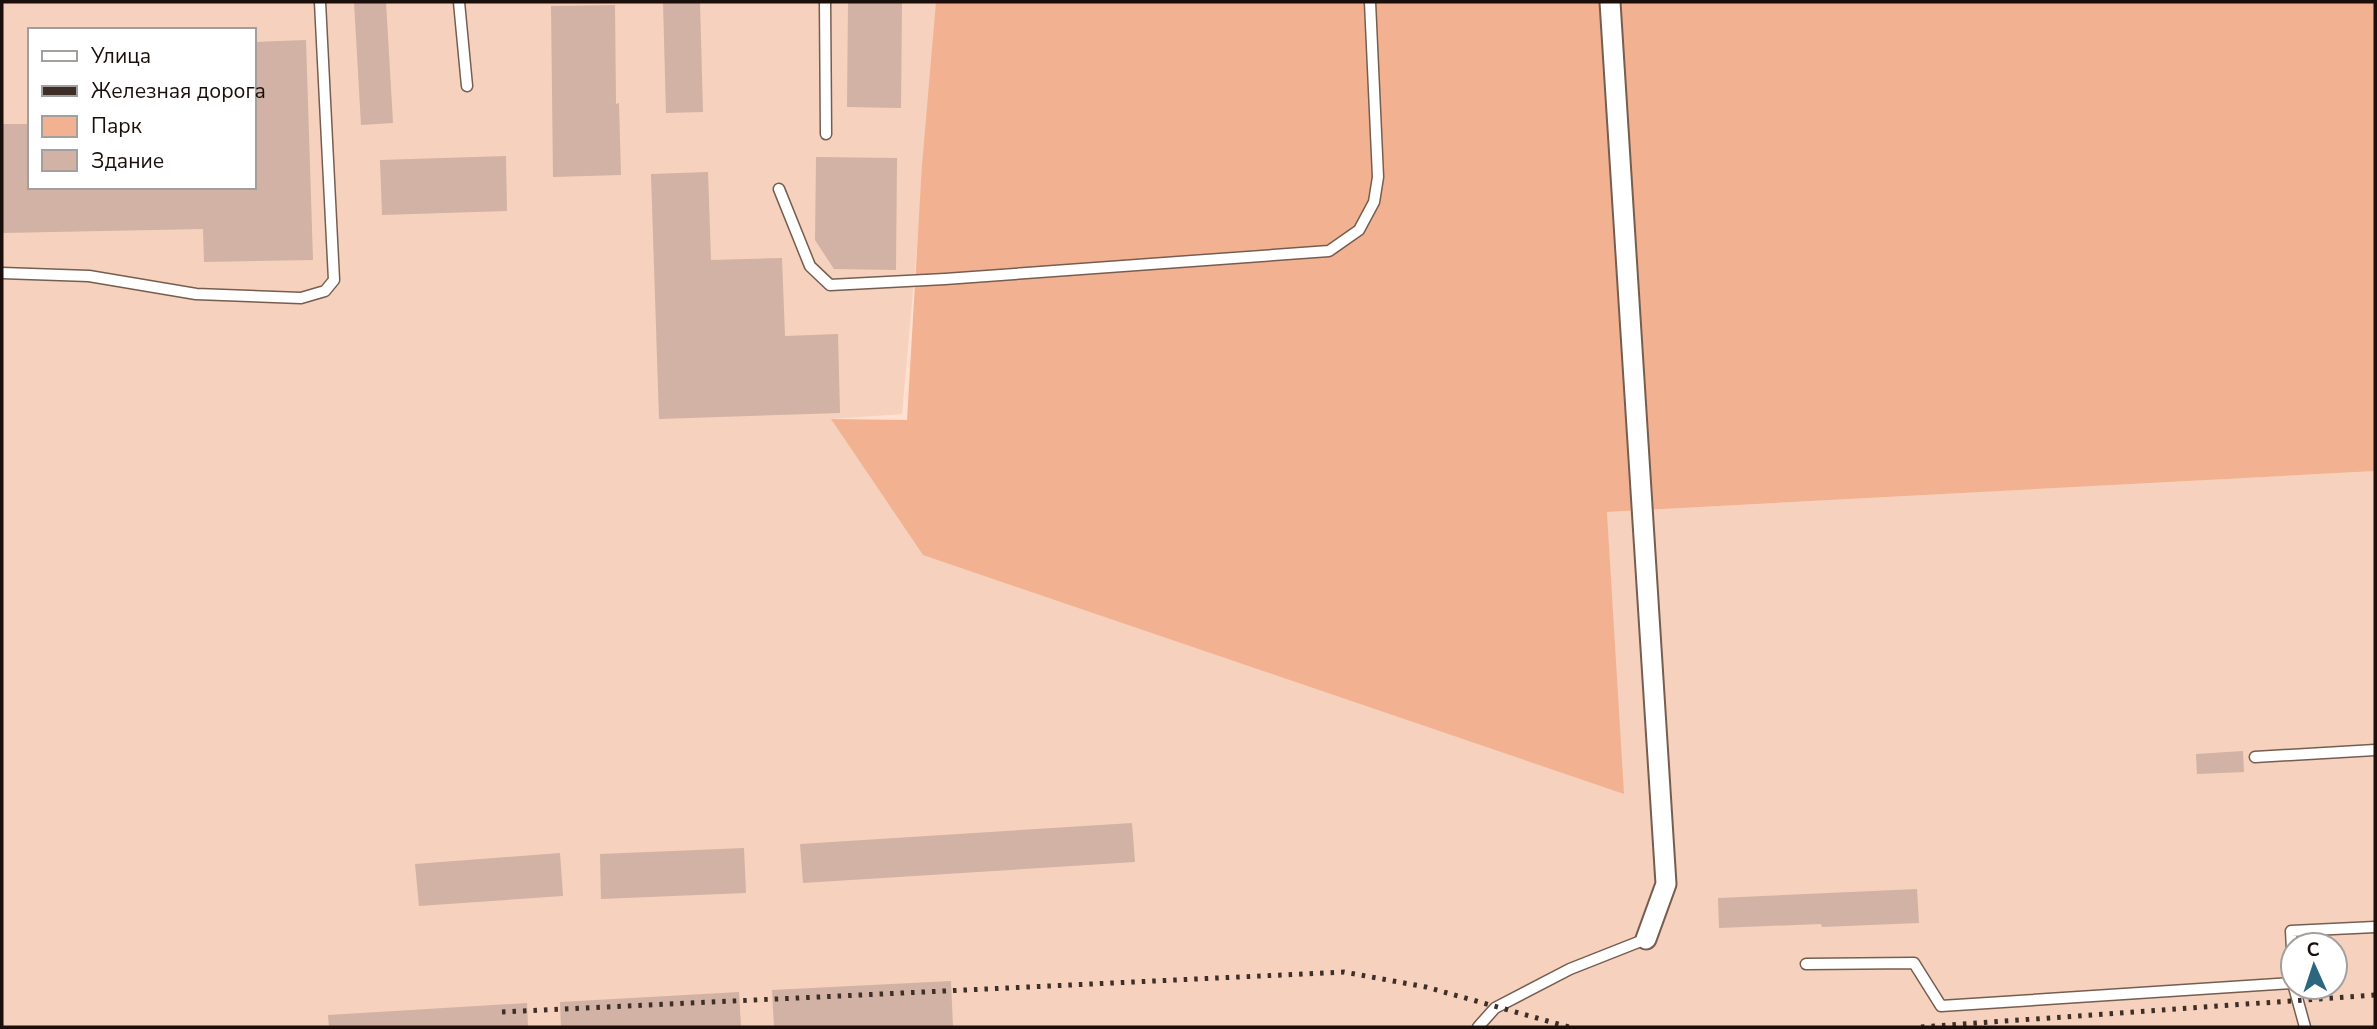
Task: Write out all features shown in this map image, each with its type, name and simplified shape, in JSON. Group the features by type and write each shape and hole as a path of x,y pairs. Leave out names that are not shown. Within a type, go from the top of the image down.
{"street":[{"path":"1610,2 1666,884 1646,939"}],"lane":[{"path":"2,273 89,276 196,294 301,298 325,291 334,280 320,2"},
{"path":"459,2 467,86"},
{"path":"825,2 826,134"},
{"path":"779,189 810,267 830,285 1329,251 1359,230 1374,202 1378,177 1370,2"},
{"path":"2255,757 2375,750"},
{"path":"2291,931 2375,927"},
{"path":"1478,1027 1495,1008 1570,970 1646,939"},
{"path":"1806,964 1914,963 1941,1006 2279,986"},
{"path":"2298,1001 2305,1027"}],"shaded area":[{"path":"2,2 939,2 902,414 831,419 1623,794 1607,512 2375,471 2375,1027 2,1027"}],"green space":[{"path":"936,2 2375,2 2375,471 1607,512 1624,794 923,555 831,419 907,420 922,165"}],"building":[{"path":"354,2 386,2 393,123 361,125"},
{"path":"663,2 700,2 703,112 666,113"},
{"path":"848,2 902,2 901,108 847,107"},
{"path":"615,5 616,104 619,103 621,175 553,177 551,6"},
{"path":"306,40 313,260 204,262 203,229 2,233 2,124 28,124 28,189 256,189 256,42"},
{"path":"506,156 507,211 382,215 380,160"},
{"path":"816,157 897,158 896,270 834,269 815,240"},
{"path":"708,172 711,260 782,258 785,336 838,334 840,413 659,419 651,174"},
{"path":"2243,751 2244,772 2197,774 2196,754"},
{"path":"1132,823 1135,862 803,883 800,844"},
{"path":"744,848 746,893 601,899 600,854"},
{"path":"560,853 563,896 419,906 415,864"},
{"path":"1917,889 1919,923 1719,928 1718,898"},
{"path":"951,981 953,1027 774,1027 772,990"},
{"path":"739,992 741,1027 561,1027 560,1002"},
{"path":"527,1003 528,1027 329,1027 328,1015"}],"railway":[{"path":"502,1012 1344,972 1426,987 1569,1027"},
{"path":"1921,1027 2375,995"}]}
